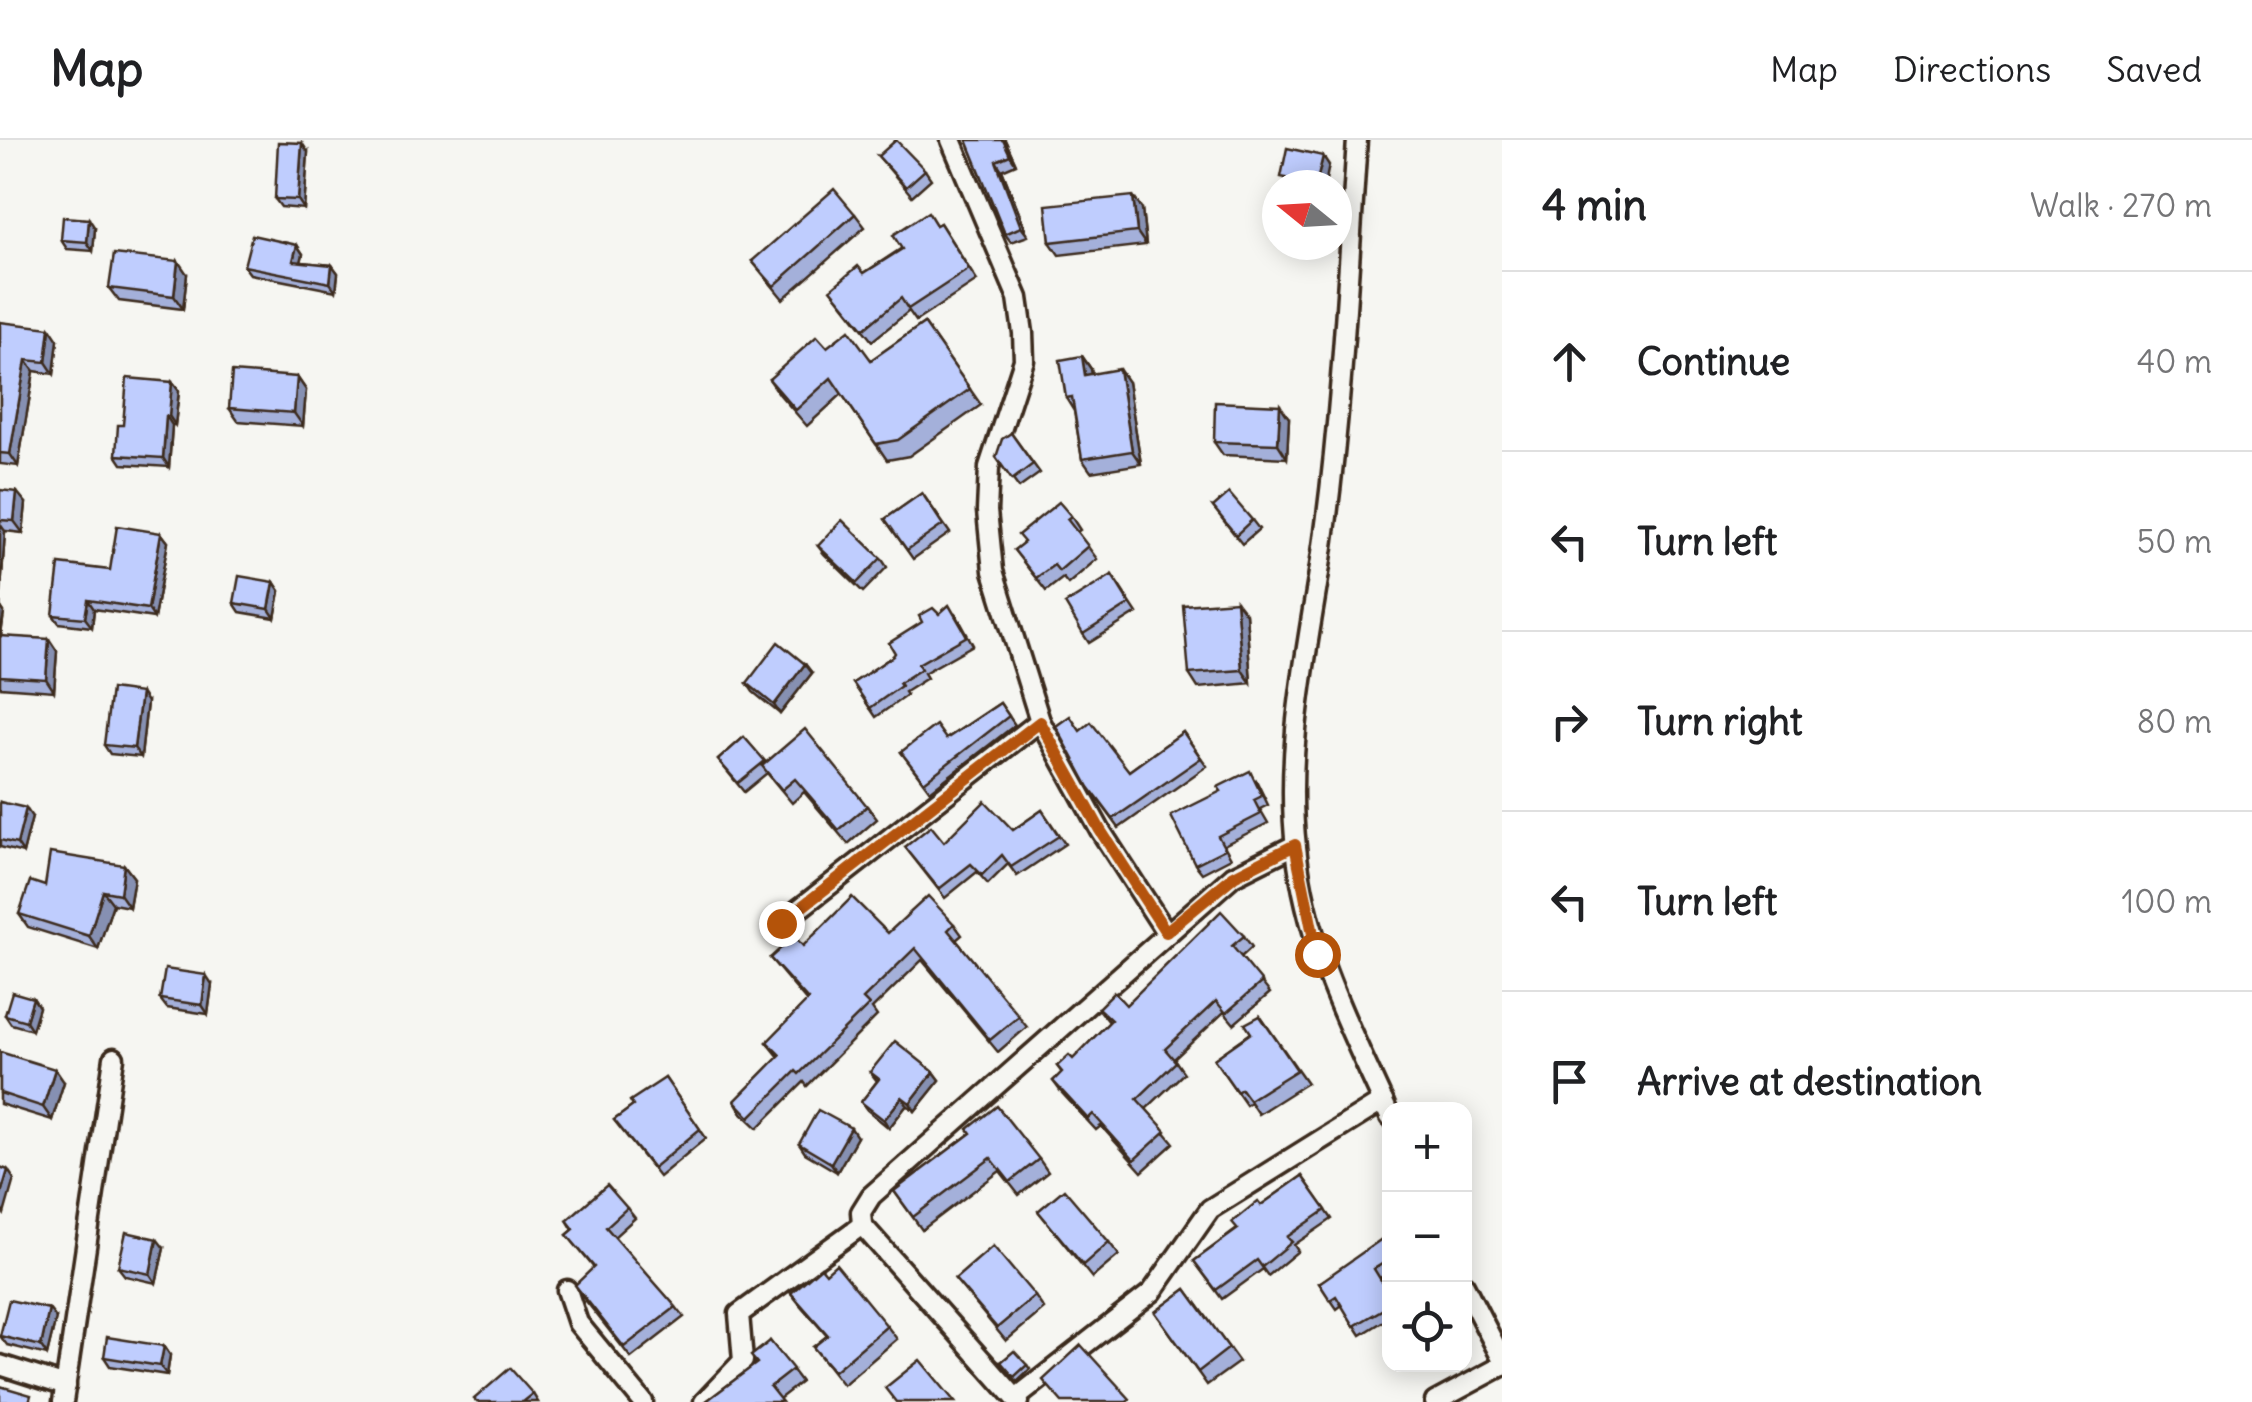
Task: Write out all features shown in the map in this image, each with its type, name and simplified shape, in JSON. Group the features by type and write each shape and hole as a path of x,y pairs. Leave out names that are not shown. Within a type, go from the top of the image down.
{"street":[{"path":"951,140 1018,298 1024,334 1024,360 989,468 987,511 993,571 1040,722 1100,830 1166,932"},
{"path":"1357,140 1328,499 1293,756 1295,845 1317,954 1383,1102"},
{"path":"781,923 1040,722"},
{"path":"1295,845 1234,876 1166,932 871,1196 860,1212 862,1226 1018,1400 1152,1292 1210,1209 1382,1111"},
{"path":"0,1365 64,1394 114,1058"},
{"path":"704,1402 744,1361 739,1314 862,1226"},
{"path":"567,1290 578,1324 643,1402"},
{"path":"1435,1402 1502,1362 1472,1301"}],"building":[{"path":"896,140 925,170 906,187 878,156"},
{"path":"967,140 1003,140 1010,155 996,161 1021,227 1005,234"},
{"path":"278,142 302,143 298,200 275,199"},
{"path":"1287,148 1323,156 1320,170 1282,170"},
{"path":"834,189 855,214 774,286 752,261"},
{"path":"1133,196 1137,232 1050,242 1046,205"},
{"path":"928,212 936,225 940,223 969,269 908,309 901,298 864,329 831,289 858,266 864,273 902,249 893,235"},
{"path":"63,217 89,219 87,242 61,240"},
{"path":"252,235 297,245 293,261 332,265 330,283 244,266"},
{"path":"114,254 178,261 174,296 109,288"},
{"path":"0,322 50,328 46,362 26,360 10,454 0,453"},
{"path":"924,323 970,389 898,440 876,444 831,378 796,410 769,379 817,336 827,347 849,330 871,360"},
{"path":"1082,356 1085,375 1119,369 1132,451 1082,459 1072,397 1066,398 1060,360"},
{"path":"232,372 297,377 294,413 229,408"},
{"path":"127,378 172,382 163,458 116,455"},
{"path":"1215,402 1280,405 1278,444 1214,442"},
{"path":"1011,433 1033,464 1012,480 996,457 1002,439"},
{"path":"0,490 17,492 14,521 0,520"},
{"path":"922,493 943,525 907,550 885,519"},
{"path":"1229,493 1252,520 1236,535 1213,507"},
{"path":"1059,502 1088,546 1059,571 1054,565 1036,578 1014,550 1024,542 1018,535"},
{"path":"842,520 881,558 857,583 818,546"},
{"path":"117,526 161,533 148,609 88,600 85,618 53,615 59,564 110,570"},
{"path":"1112,575 1130,604 1083,634 1065,604"},
{"path":"239,576 274,582 269,609 234,603"},
{"path":"1236,601 1242,670 1189,674 1183,605"},
{"path":"949,605 967,636 918,664 921,669 870,708 853,683 893,656 889,643 922,622 919,616 933,608 939,614"},
{"path":"0,636 49,639 46,679 0,676"},
{"path":"778,642 805,664 774,705 747,683"},
{"path":"111,689 141,693 134,748 104,745"},
{"path":"1000,703 1009,716 924,782 901,752 936,725 946,739"},
{"path":"1070,716 1080,731 1091,722 1129,771 1183,732 1201,758 1113,819 1089,787 1056,726"},
{"path":"805,729 867,806 839,830 795,779 782,790 762,766"},
{"path":"744,737 765,761 738,783 718,760"},
{"path":"1250,771 1262,796 1254,800 1261,814 1218,836 1225,849 1195,864 1171,816 1221,791 1218,787"},
{"path":"985,801 1013,830 1042,810 1059,836 1011,867 1002,855 982,875 971,864 939,889 905,847 931,826 944,842"},
{"path":"0,802 26,808 17,844 0,840"},
{"path":"50,853 124,865 120,894 103,891 89,936 19,914 30,881 45,886"},
{"path":"928,896 954,924 948,930 1019,1016 990,1040 915,948 863,999 869,1005 750,1117 735,1101 780,1055 767,1042 808,1000 770,958 794,936 803,946 852,897 888,933"},
{"path":"1221,911 1244,936 1232,946 1262,982 1226,1013 1216,1001 1165,1049 1176,1062 1137,1099 1166,1131 1134,1160 1093,1114 1088,1119 1053,1081 1062,1072 1057,1066 1069,1055 1073,1059 1111,1020 1098,1008 1114,992 1126,1005"},
{"path":"165,969 206,975 202,1005 160,999"},
{"path":"12,992 33,998 26,1021 5,1015"},
{"path":"1260,1016 1297,1070 1249,1100 1241,1089 1237,1092 1214,1059 1251,1033 1245,1024"},
{"path":"895,1041 934,1072 910,1103 902,1097 884,1120 861,1102 879,1079 870,1072"},
{"path":"0,1052 55,1069 43,1107 0,1093"},
{"path":"665,1078 700,1129 653,1168 614,1120 633,1106 630,1101"},
{"path":"997,1106 1039,1159 1010,1182 991,1158 913,1217 894,1191 971,1133 968,1129"},
{"path":"818,1110 851,1128 831,1163 799,1144"},
{"path":"0,1167 8,1170 0,1197"},
{"path":"1302,1176 1326,1210 1287,1237 1292,1242 1262,1267 1257,1260 1216,1290 1194,1261 1238,1229 1232,1222 1258,1201 1261,1205"},
{"path":"607,1185 627,1208 606,1227 676,1307 624,1347 575,1285 594,1267 567,1235 574,1229 567,1220"},
{"path":"1064,1189 1109,1242 1083,1265 1038,1211"},
{"path":"126,1232 157,1239 150,1274 118,1267"},
{"path":"1382,1239 1382,1264 1374,1269 1382,1282 1382,1310 1354,1326 1336,1296 1330,1300 1319,1283"},
{"path":"993,1246 1035,1296 997,1328 955,1279"},
{"path":"836,1264 887,1326 834,1371 813,1347 828,1335 791,1293 821,1267 826,1273"},
{"path":"1186,1289 1229,1348 1198,1372 1155,1312"},
{"path":"9,1300 49,1309 41,1346 0,1336"},
{"path":"107,1337 164,1346 160,1366 104,1357"},
{"path":"770,1341 793,1369 770,1387 782,1402 705,1402 757,1363 751,1356"},
{"path":"1081,1345 1130,1399 1127,1402 1062,1402 1043,1380"},
{"path":"1014,1351 1027,1365 1014,1377 1001,1362"},
{"path":"920,1360 955,1402 896,1402 885,1388"},
{"path":"510,1368 533,1394 523,1402 474,1399"},
{"path":"0,1386 31,1395 29,1402 0,1402"}],"route":[{"path":"781,923 1040,722 1100,830 1166,932 1234,876 1295,845 1317,954"}]}
